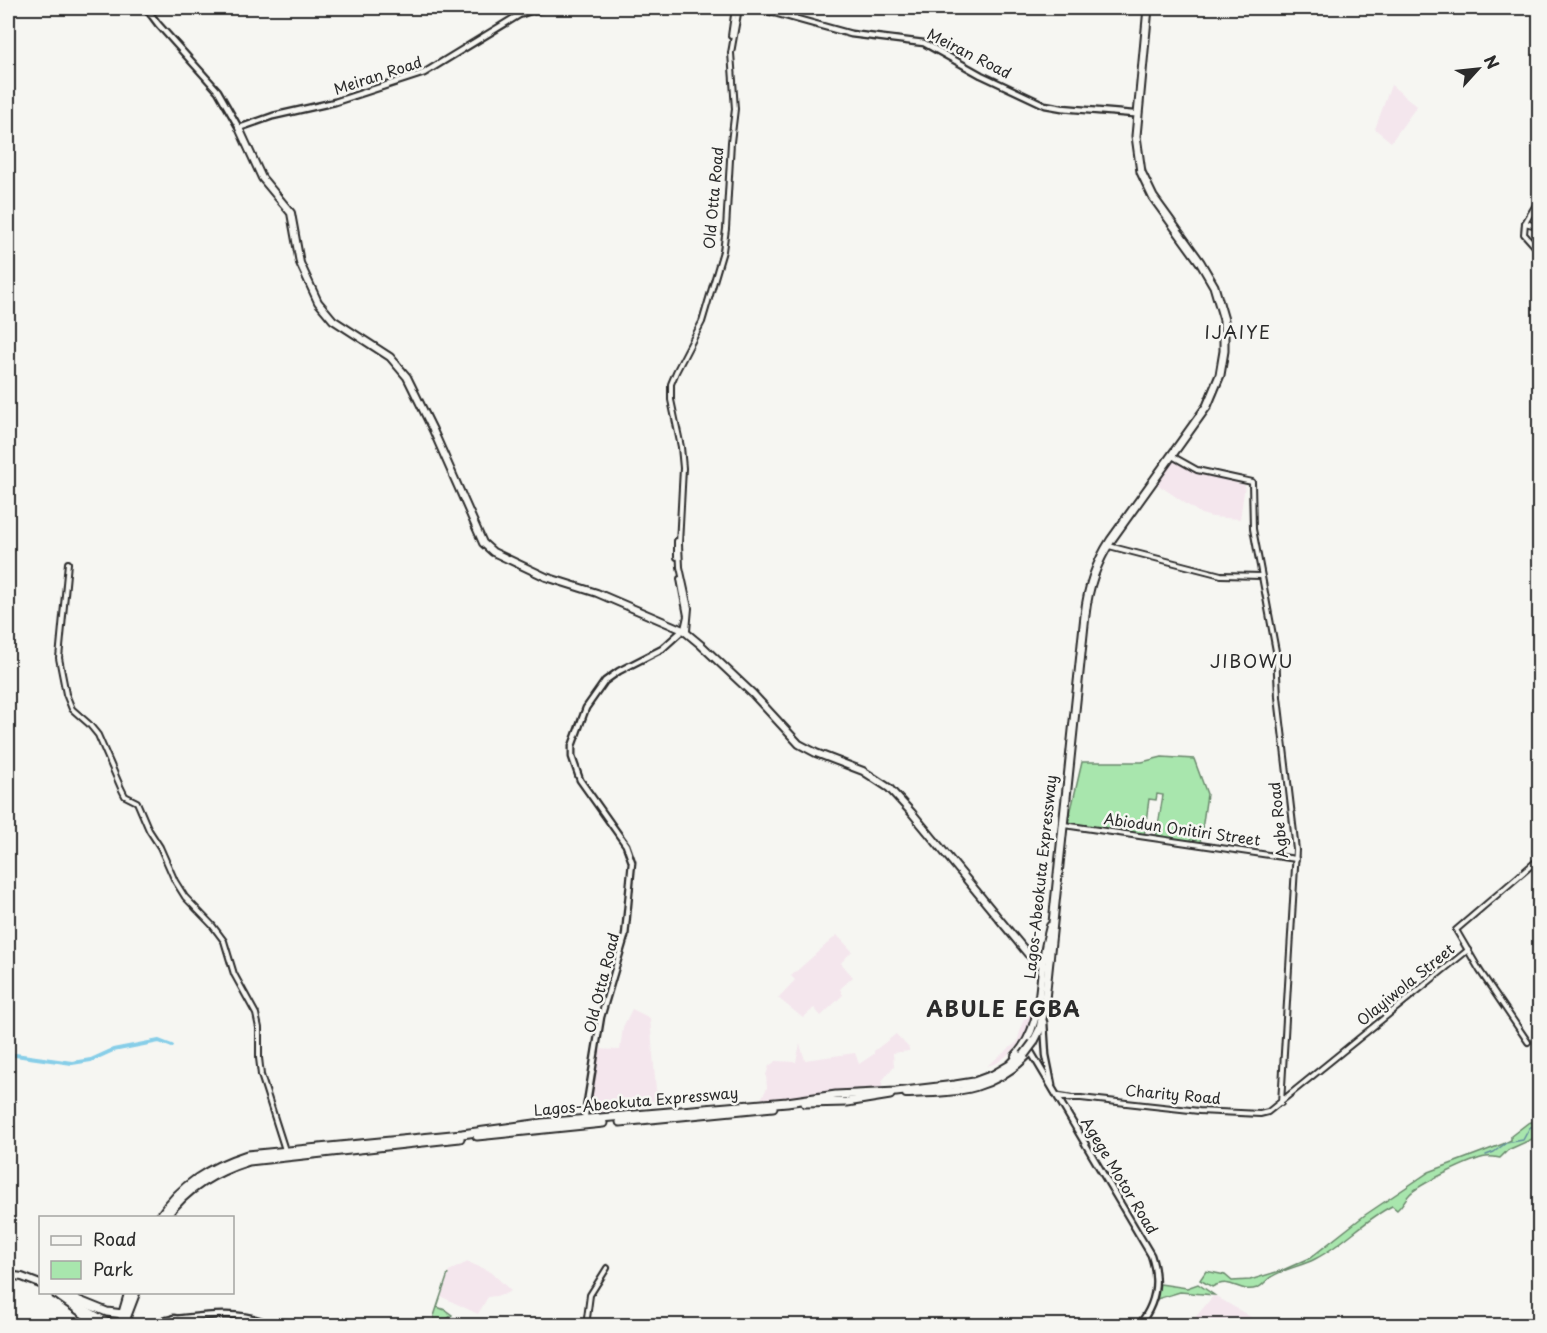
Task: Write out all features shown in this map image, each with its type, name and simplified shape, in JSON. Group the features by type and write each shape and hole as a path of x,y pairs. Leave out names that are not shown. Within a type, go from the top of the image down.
{"highway":[{"name":"Lagos-Abeokuta Expressway","path":"1052,926 1082,609 1086,588 1108,539 1205,401 1216,378 1221,352 1220,317 1211,287 1198,265 1152,203 1140,178 1132,144 1147,8"},
{"name":"Lagos-Abeokuta Expressway","path":"160,1216 177,1194 198,1176 233,1159 813,1103 856,1101 980,1080 1000,1072 1027,1048 1042,1009 1064,825 1086,603 1095,571 1108,546 1207,406 1222,368 1226,335 1223,313 1214,286 1200,262 1153,197 1141,172 1136,136 1147,8"},
{"name":"Lagos-Abeokuta Expressway","path":"167,1216 183,1196 202,1182 232,1167 285,1150 462,1136 542,1123 786,1102 836,1095 896,1093"},
{"path":"58,1294 124,1316"},
{"path":"58,1294 100,1326"},
{"path":"124,1316 129,1294"},
{"path":"118,1325 135,1294"}],"main road":[{"path":"147,8 168,34 220,89 262,175 292,211 302,262 320,302 330,315 387,352 406,372 421,398 484,542 495,551 551,577 585,588 685,631 753,694 791,736 806,748 870,774 896,794 1017,941 1033,959 1043,965"},
{"name":"Meiran Road","path":"240,128 335,102 424,73 519,15 538,8"},
{"name":"Meiran Road","path":"252,123 334,104 423,76 523,15 546,8"},
{"name":"Meiran Road","path":"757,8 851,34 924,43 981,75 1045,104 1134,113"},
{"name":"Meiran Road","path":"764,8 859,33 923,40 982,73 1045,104"},
{"name":"Old Otta Road","path":"585,1120 589,1084 607,992 624,941 632,859 610,819 580,780 572,757 572,746 586,708 605,681 619,671 662,649 685,631"},
{"name":"Old Otta Road","path":"585,1120 603,1018 626,941 634,861 631,849 584,782 575,762 574,746 590,705 606,684 616,675 672,646 685,631"},
{"path":"1027,1048 1038,1009 1043,965 1052,926"},
{"path":"1052,926 1052,956 1044,1023 1046,1055 1053,1088"},
{"path":"1027,1048 1044,1023"},
{"name":"Agege Motor Road","path":"1027,1048 1060,1103"},
{"name":"Agege Motor Road","path":"1038,1065 1151,1255 1155,1282 1153,1302 1136,1326"},
{"path":"1057,1095 1069,1099"},
{"path":"1060,1103 1069,1099"},
{"path":"8,1276 39,1286"},
{"path":"58,1294 118,1325"},
{"path":"141,1326 164,1319 174,1322 215,1315 255,1319 273,1326"},
{"path":"124,1316 133,1326"},
{"path":"174,1322 186,1319 230,1318 254,1321 267,1326"}],"street":[{"name":"Old Otta Road","path":"685,631 689,613 682,585 677,547 680,454 668,395 670,379 700,321 721,250 733,110 728,52 737,8"},
{"path":"1539,198 1525,223 1524,234 1539,252"},
{"path":"1525,223 1539,227"},
{"name":"Agbe Road","path":"1171,456 1197,470 1252,482 1253,529 1276,651 1284,758 1296,859 1281,1104"},
{"path":"1108,546 1221,575 1262,576"},
{"path":"68,563 59,658 66,694 72,710 98,735 123,792 132,799 160,847 178,885 187,899 212,924 221,937 234,974 256,1014 259,1028 261,1075 285,1150"},
{"name":"Abiodun Onitiri Street","path":"1064,825 1296,859"},
{"path":"1528,1042 1456,930 1539,858"},
{"name":"Olayiwola Street","path":"1281,1104 1468,950"},
{"name":"Charity Road","path":"1069,1099 1252,1116 1265,1115 1281,1104"},
{"path":"586,1326 590,1295 607,1268"}],"shaded area":[{"path":"1391,85 1417,106 1391,142 1375,129"},
{"path":"1174,459 1200,474 1245,485 1240,519 1201,514 1157,484"},
{"path":"837,935 852,951 841,963 853,977 840,989 843,995 821,1016 814,1008 803,1018 778,998 795,980 791,976"},
{"path":"632,1009 650,1018 656,1090 661,1102 635,1100 630,1115 602,1116 585,1102 593,1049 620,1050 623,1027"},
{"path":"1035,1010 1024,1038 997,1063 987,1066 1017,1042 1024,1018"},
{"path":"896,1034 909,1048 909,1051 893,1053 894,1066 882,1081 882,1091 865,1088 772,1101 761,1099 767,1088 766,1075 769,1066 776,1061 796,1062 800,1044 805,1060 855,1053 859,1064"},
{"path":"468,1262 491,1272 511,1291 503,1295 488,1297 478,1314 440,1296 449,1271"},
{"path":"1214,1295 1264,1325 1189,1325"}],"green space":[{"path":"1162,757 1194,759 1207,794 1200,844 1156,838 1163,795 1157,794 1156,800 1149,799 1144,837 1067,827 1082,762 1142,762"},
{"path":"1539,1120 1539,1136 1508,1150 1500,1158 1479,1159 1433,1179 1407,1197 1397,1210 1392,1206 1325,1253 1276,1274 1259,1287 1245,1289 1225,1283 1212,1287 1200,1280 1206,1271 1225,1275 1232,1281 1250,1280 1283,1270 1310,1258 1365,1215 1429,1172 1503,1144 1511,1140 1511,1136 1528,1123"},
{"path":"1160,1284 1187,1288 1198,1284 1214,1295 1180,1292 1157,1299"},
{"path":"437,1307 452,1315 440,1325 435,1325 434,1316"}],"waterway":[{"path":"8,1054 72,1063 91,1060 113,1050 159,1041 172,1046"},
{"path":"1486,1155 1506,1143 1523,1140 1530,1127 1540,1127"}],"district":[{"name":"IJAIYE","path":"1238,333"},
{"name":"JIBOWU","path":"1252,662"},
{"name":"ABULE EGBA","path":"1004,1010"}]}
